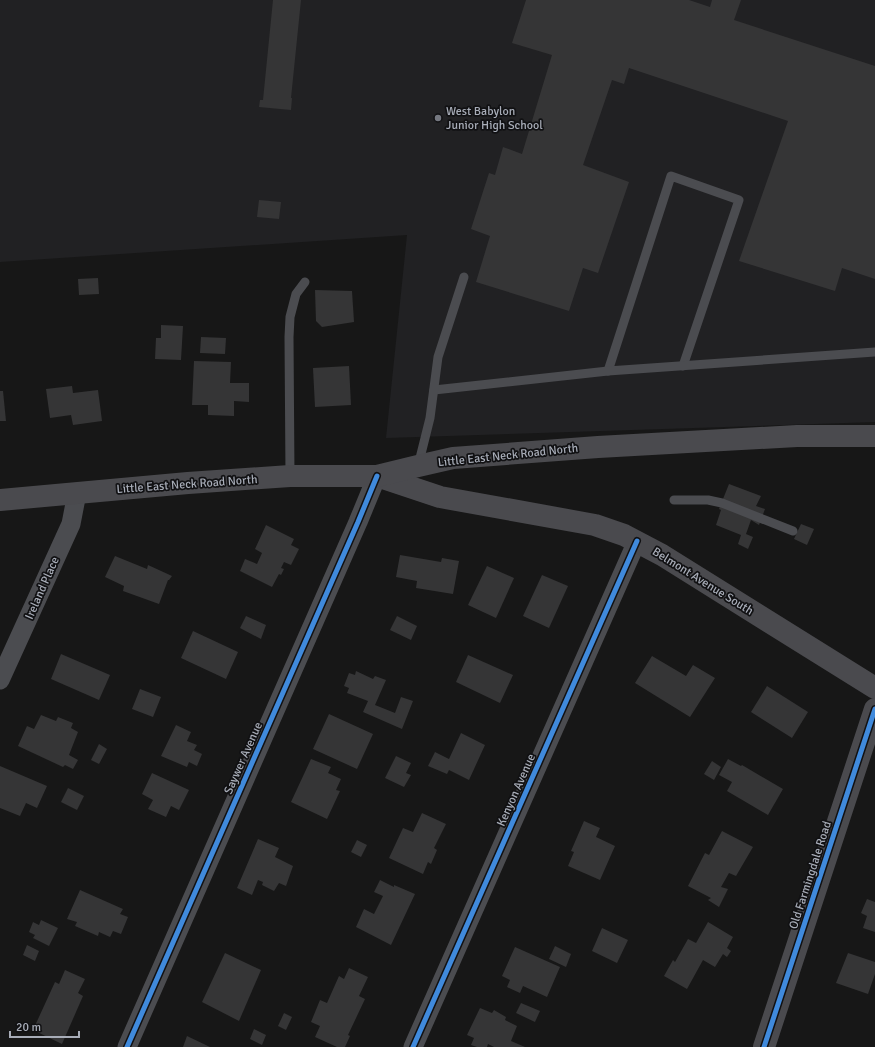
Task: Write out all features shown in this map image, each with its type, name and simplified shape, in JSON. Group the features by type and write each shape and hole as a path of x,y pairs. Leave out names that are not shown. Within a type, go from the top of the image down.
{"main road":[{"name":"Little East Neck Road North","path":"0,500 188,483 290,476 377,476 453,458 662,442 797,436 875,436"},
{"name":"Belmont Avenue South","path":"377,476 440,497 594,525 611,530 637,541 875,688"},
{"name":"Old Farmingdale Road","path":"764,1047 875,709"}],"street":[{"name":"Saywer Avenue","path":"127,1047 377,476"},
{"name":"Ireland Place","path":"0,680 71,524 77,493"},
{"name":"Kenyon Avenue","path":"413,1047 637,541"}],"lane":[{"path":"608,371 671,176 739,200 683,366"},
{"path":"418,466 430,418 438,357 464,277"},
{"path":"290,476 290,324 296,294 305,282"},
{"path":"434,390 608,371 875,352"},
{"path":"674,500 708,500 722,503 792,531"}],"shaded area":[{"name":"West Babylon Junior High School","path":"0,0 875,0 875,422 386,438 407,235 0,262"}],"building":[{"path":"273,0 301,0 291,110 259,107 260,100 263,100"},
{"path":"526,0 689,0 710,7 712,0 741,0 734,20 875,66 875,279 842,268 835,291 739,261 788,121 629,68 624,84 612,80 583,165 629,182 598,273 583,268 569,311 476,282 490,236 471,229 489,173 495,175 503,147 522,154 552,55 512,43"},
{"path":"259,200 281,202 279,219 257,217"},
{"path":"98,278 99,294 79,295 78,279"},
{"path":"315,290 352,291 354,322 322,327 316,321"},
{"path":"161,325 183,326 181,360 155,359 156,338 161,338"},
{"path":"201,337 226,338 225,354 200,353"},
{"path":"194,361 231,362 230,383 249,383 249,402 234,401 234,416 208,415 208,405 192,405"},
{"path":"349,366 351,405 315,407 313,368"},
{"path":"72,386 73,393 98,390 102,421 73,425 71,415 50,418 46,389"},
{"path":"0,391 3,391 6,421 0,421"},
{"path":"729,484 761,496 756,506 765,509 759,525 751,520 746,534 753,537 748,549 738,544 741,535 716,525 721,510 719,509"},
{"path":"801,524 814,529 807,545 794,539"},
{"path":"266,525 294,539 291,545 299,549 291,565 284,562 281,568 284,569 281,575 279,574 272,587 240,571 245,559 257,564 262,553 255,549"},
{"path":"400,555 441,562 442,558 459,561 453,594 416,588 417,581 396,577"},
{"path":"115,556 147,569 148,565 172,576 168,580 159,604 123,591 124,586 105,577"},
{"path":"487,566 514,578 496,618 468,605"},
{"path":"542,575 568,586 549,628 523,616"},
{"path":"246,616 266,625 261,639 240,628"},
{"path":"397,616 417,626 411,640 390,630"},
{"path":"193,631 238,652 226,679 181,658"},
{"path":"61,654 110,675 99,700 51,679"},
{"path":"468,655 513,675 500,703 456,682"},
{"path":"652,656 686,676 693,665 715,678 690,717 635,683"},
{"path":"356,671 373,679 375,676 386,680 375,705 395,713 401,697 413,701 402,729 363,712 368,701 347,693 349,688 344,686 349,673 355,675"},
{"path":"767,686 808,712 792,738 751,712"},
{"path":"140,689 161,697 153,717 132,709"},
{"path":"329,714 373,734 357,769 313,749"},
{"path":"41,715 56,721 58,717 73,723 71,728 78,732 69,755 78,760 73,769 65,765 63,767 18,746 27,726 34,729"},
{"path":"176,725 191,732 187,741 197,745 194,750 202,754 197,766 189,762 187,767 161,756"},
{"path":"461,733 485,745 469,780 449,770 447,774 428,766 435,752 449,759"},
{"path":"99,744 107,749 99,764 91,760"},
{"path":"396,756 411,763 406,773 411,775 404,787 385,778"},
{"path":"311,759 331,767 328,773 341,779 336,790 340,791 327,819 291,802"},
{"path":"728,759 741,766 742,765 783,789 768,815 727,791 732,782 719,775"},
{"path":"712,761 721,767 714,780 704,774"},
{"path":"0,766 47,786 37,808 26,803 20,816 0,808"},
{"path":"152,773 189,790 179,810 171,806 166,817 148,809 153,800 142,794"},
{"path":"68,788 84,796 77,810 61,802"},
{"path":"422,813 446,824 434,848 437,850 431,864 428,862 423,874 389,858 403,828 413,832"},
{"path":"584,821 600,828 596,837 615,846 600,880 568,866 574,852 571,851"},
{"path":"722,831 753,847 736,876 729,873 721,887 728,889 719,907 708,900 711,898 688,886 705,853 709,855"},
{"path":"258,839 279,848 275,857 293,866 286,886 279,883 274,891 262,885 263,882 258,880 252,895 237,888"},
{"path":"357,840 367,845 361,857 351,852"},
{"path":"380,880 394,887 394,885 415,894 391,945 356,927 364,909 374,914 383,896 374,892"},
{"path":"80,890 123,909 120,914 128,917 121,934 113,931 110,937 99,932 98,936 75,926 77,922 67,919"},
{"path":"867,899 875,902 875,932 863,928 867,916 861,913"},
{"path":"41,920 58,928 49,946 33,938 35,935 29,932 33,922 39,925"},
{"path":"708,922 733,937 727,948 731,951 727,957 723,954 715,967 703,960 687,989 664,976 673,960 675,962 688,939 696,943"},
{"path":"602,928 628,940 617,963 592,951"},
{"path":"27,945 39,951 35,961 23,955"},
{"path":"555,946 571,954 566,967 549,959"},
{"path":"515,947 560,967 547,997 523,986 520,993 507,987 510,980 502,976"},
{"path":"225,953 261,970 239,1021 202,1002"},
{"path":"848,953 875,962 875,974 868,994 836,983"},
{"path":"349,968 368,977 359,996 365,999 348,1035 350,1036 345,1047 337,1047 315,1037 320,1026 311,1022 320,1000 327,1003 339,976 344,979"},
{"path":"65,970 85,979 78,993 83,996 62,1044 33,1030 55,982 59,984"},
{"path":"521,1003 540,1011 535,1022 516,1013"},
{"path":"480,1008 492,1013 494,1010 506,1017 505,1020 517,1026 511,1041 525,1047 494,1047 488,1044 487,1047 477,1047 471,1045 474,1038 467,1035"},
{"path":"284,1013 292,1017 286,1030 278,1026"},
{"path":"254,1029 266,1035 262,1045 250,1039"},
{"path":"187,1036 210,1047 183,1047"}],"cycle path":[{"path":"127,1047 377,476"},
{"path":"413,1047 637,541"},
{"path":"764,1047 875,709"}],"place":[{"name":"West Babylon Junior High School","path":"438,118"}]}
